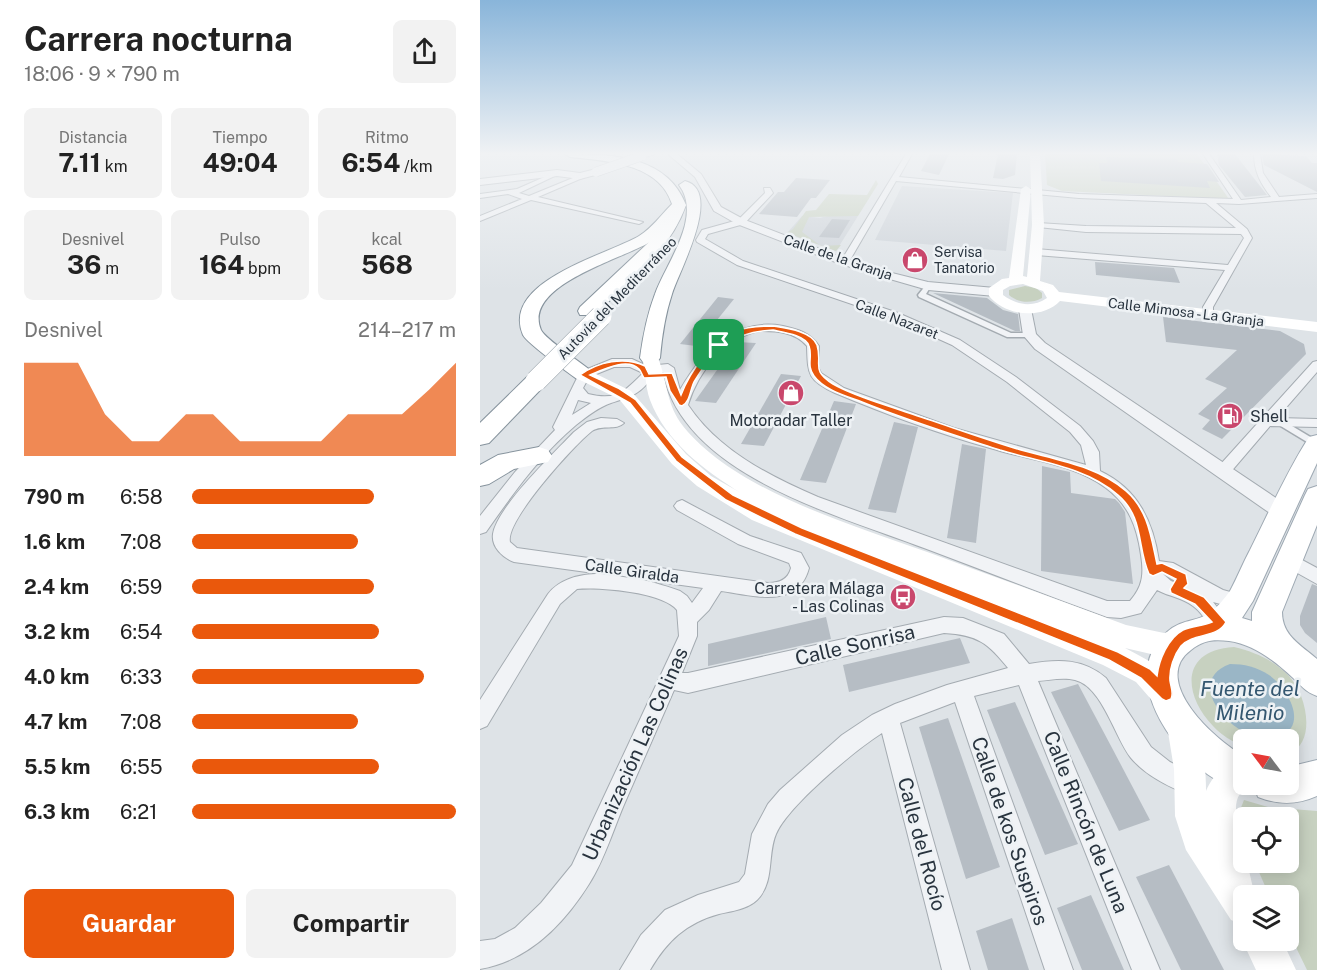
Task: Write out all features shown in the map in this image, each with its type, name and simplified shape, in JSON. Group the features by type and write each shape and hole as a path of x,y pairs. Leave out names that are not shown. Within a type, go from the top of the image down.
{"highway":[{"path":"660,382 657,318 671,273 683,249 686,210 680,199"},
{"path":"580,381 533,335 528,319 534,301 542,292 563,277 621,252 654,234 694,205 692,199"},
{"name":"Autovía del Mediterráneo","path":"480,413 530,375 594,314 663,254 682,232 686,210"},
{"name":"Autovía del Mediterráneo","path":"480,437 530,375"},
{"path":"480,477 507,462 546,447"}],"main road":[{"path":"1016,280 1029,199"},
{"path":"1033,199 1038,225 1033,282"},
{"path":"1016,280 1033,282 1048,288 1054,296 1049,304 1025,309 1000,301 994,292 1001,284 1016,280"},
{"name":"Calle Mimosa - La Granja","path":"1054,296 1316,329"},
{"path":"580,381 615,398 633,402 679,459 729,497 798,531 1113,656 1146,674 1166,695 1183,728 1188,749 1191,816 1198,838 1233,891"},
{"path":"660,382 688,442 709,462 779,504 1126,638 1164,645 1176,642 1224,617 1317,438"},
{"path":"1280,647 1267,626 1267,612 1317,495"},
{"path":"1224,617 1246,632 1280,647 1295,658 1317,681"},
{"path":"1166,695 1163,679 1165,665 1176,642"},
{"path":"1183,728 1213,759 1233,771"},
{"path":"1299,785 1317,778"},
{"path":"1233,780 1225,784 1219,804 1220,823 1236,885"},
{"path":"1266,951 1276,970"}],"street":[{"path":"480,219 528,199"},
{"path":"530,199 639,222"},
{"name":"Calle de la Granja","path":"711,199 717,209 741,222 842,261 928,286 994,292"},
{"path":"741,222 763,199"},
{"path":"842,261 847,258 883,199"},
{"path":"1163,199 1239,202 1274,199"},
{"path":"1301,199 1317,207"},
{"path":"1208,201 1244,231 1248,238 1208,307 1208,315"},
{"name":"Calle Nazaret","path":"741,222 709,230 702,234 700,240 737,261 806,284 942,336 1032,395 1084,437 1092,450 1094,463 1092,473"},
{"path":"1038,225 1086,229 1244,231"},
{"path":"1036,252 1232,268"},
{"path":"928,286 922,294 1010,335 1030,335"},
{"path":"1025,309 1030,335 1040,346 1281,511"},
{"path":"480,528 546,447 568,412 580,381 601,366 623,362 637,365 660,382 696,424 737,461 795,493 1107,609 1135,608 1149,591 1153,574 1143,521 1134,506 1122,493 1092,473 1003,448 844,392 819,377 813,367 813,346 810,340 781,329 754,329 727,339 714,350 690,382 660,382 640,386 581,414 546,447"},
{"path":"1224,470 1264,422 1317,365"},
{"name":"Calle Giralda","path":"617,423 600,421 587,427 579,435 517,506 502,528 500,535 506,549 514,555 775,590 790,585 795,580 800,568 799,563 789,555 744,540 682,506"},
{"path":"1264,422 1282,423 1317,438"},
{"path":"1282,423 1317,438"},
{"path":"1289,560 1317,577"},
{"path":"1153,574 1219,597 1224,617"},
{"path":"480,719 554,599 566,587 574,583 590,581 648,588 671,594 680,600 686,608 688,618 703,605 716,583"},
{"path":"1179,583 1224,617"},
{"name":"Urbanización Las Colinas","path":"480,955 511,945 537,928 581,873 688,636 688,618"},
{"name":"Calle Sonrisa","path":"668,680 688,683 944,625 963,626 997,640 1025,674"},
{"path":"634,970 662,929 676,917 690,910 733,899 748,890 758,874 761,845 768,824 779,807 841,750 888,717 911,706 1025,674 1066,669 1085,673 1101,686 1138,749 1153,764 1190,784"},
{"name":"Calle Rincón de Luna","path":"1025,674 1146,970"},
{"name":"Calle de kos Suspiros","path":"962,692 1059,970"},
{"name":"Calle del Rocío","path":"888,717 956,970"}],"shaded area":[{"path":"895,199 1012,199 1006,251 875,240"},
{"path":"832,215 858,216 836,251 787,233 802,216 820,218"}],"green space":[{"path":"825,199 868,199 858,216 809,217 802,232 820,245 787,233 793,229 806,211 816,210"},
{"path":"841,245 836,251 822,246"},
{"path":"1025,286 1036,288 1042,293 1042,298 1025,302 1009,295 1009,290"},
{"path":"1234,647 1256,654 1276,665 1295,683 1306,717 1306,729 1299,746 1299,729 1233,729 1233,741 1213,726 1196,700 1192,687 1192,675 1196,665 1204,656 1217,650"},
{"path":"1244,800 1268,807 1241,807"},
{"path":"1299,810 1317,811 1317,970 1307,970 1298,951 1299,885 1265,885 1259,873 1299,873"}],"water":[{"name":"Fuente del Milenio","path":"1230,664 1245,665 1269,675 1282,688 1292,705 1294,714 1290,729 1239,729 1234,726 1221,714 1213,700 1210,686 1215,673"}],"building":[{"path":"772,199 810,199 797,217 759,214"},
{"path":"832,219 850,220 839,238 819,237"},
{"path":"1095,262 1174,268 1180,283 1096,275"},
{"path":"933,293 987,298 1003,310 1018,314 1020,331 1015,331"},
{"path":"718,297 734,299 696,346 680,344"},
{"path":"1163,317 1280,331 1304,344 1306,354 1222,439 1202,429 1210,420 1198,414 1227,388 1205,379 1237,350 1166,342"},
{"path":"737,342 756,343 716,403 695,401"},
{"path":"781,374 801,376 764,446 741,444"},
{"path":"834,401 856,404 826,483 800,480"},
{"path":"894,422 918,427 896,513 868,509"},
{"path":"962,444 986,449 976,543 947,538"},
{"path":"1042,466 1070,472 1071,493 1115,499 1119,503 1125,512 1133,584 1041,571"},
{"path":"1312,584 1317,586 1317,643 1305,633 1300,625 1300,616"},
{"path":"826,617 831,639 708,666 708,644"},
{"path":"960,638 970,663 849,692 843,665"},
{"path":"1078,684 1150,820 1119,831 1051,692"},
{"path":"1015,702 1078,844 1045,855 987,710"},
{"path":"948,718 1000,867 966,879 919,727"},
{"path":"1169,865 1224,970 1181,970 1136,877"},
{"path":"1091,895 1124,970 1082,970 1057,908"},
{"path":"1012,918 1029,970 988,970 976,931"}],"place":[{"name":"Servisa Tanatorio","path":"915,260"},
{"name":"Motoradar Taller","path":"791,393"},
{"name":"Shell","path":"1230,416"},
{"name":"Carretera Málaga - Las Colinas","path":"903,597"}],"route":[{"path":"773,328 792,332 810,340 814,353 813,367 819,377 830,386 866,401 1003,448 1092,473 1122,493 1134,506 1143,521 1153,571 1162,567 1167,568 1182,577 1182,584 1175,589 1199,600 1220,622 1214,627 1199,630 1176,642 1169,652 1165,665 1163,679 1166,695 1146,674 1113,656 798,531 729,497 704,481 679,459 633,402 615,390 584,375 591,370 612,363 632,363 642,367 646,376 669,375 674,391 682,404 684,393 690,382 719,345 736,333 746,330 773,328"}]}
